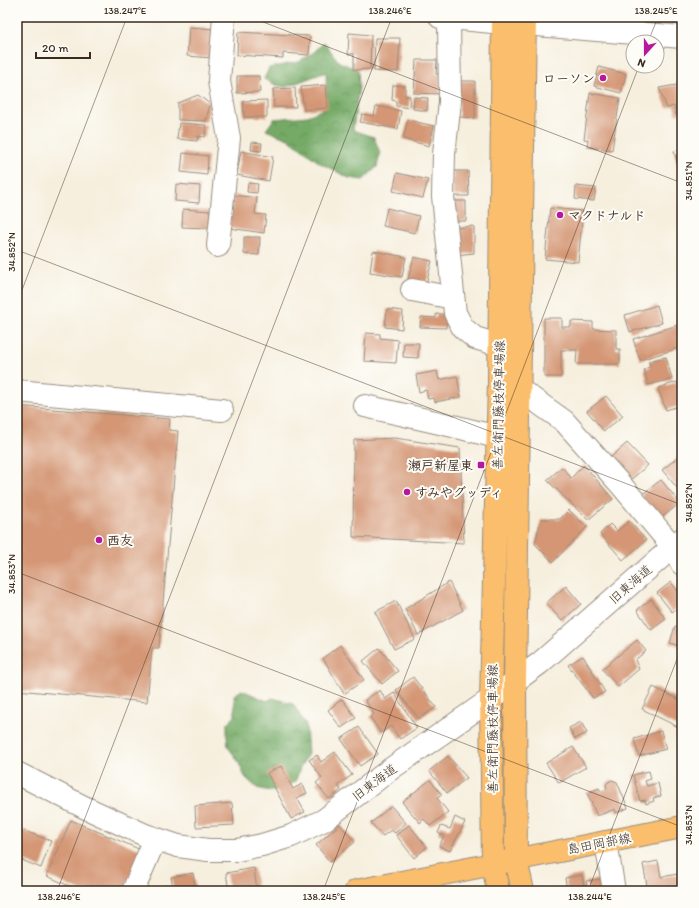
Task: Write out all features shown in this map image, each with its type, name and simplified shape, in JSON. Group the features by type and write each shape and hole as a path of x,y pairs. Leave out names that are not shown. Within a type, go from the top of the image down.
{"main road":[{"name":"善左衛門藤枝停車場線","path":"498,891 493,865 490,699 499,345 503,20"},
{"name":"善左衛門藤枝停車場線","path":"522,891 516,860 515,680 525,20"},
{"name":"島田岡部線","path":"356,891 682,827"}],"street":[{"path":"218,246 229,138 219,81 224,17"},
{"path":"499,345 475,338 463,328 455,312 443,196 444,154 450,102 444,17 641,25 682,37"},
{"path":"412,290 443,296 453,294"},
{"path":"519,389 564,421 679,550"},
{"path":"17,391 222,410"},
{"path":"365,406 497,437"},
{"name":"旧東海道","path":"17,773 84,807 145,835 178,846 208,850 237,850 262,845 291,836 324,820 392,768 540,663 679,550"},
{"path":"133,891 155,838"},
{"path":"606,842 614,891"}],"green space":[{"path":"324,42 339,62 358,70 359,87 353,130 374,137 380,153 377,167 363,180 349,178 320,163 288,139 266,130 274,119 308,116 327,107 326,72 285,87 276,85 264,79 269,68 299,62 314,52"},
{"path":"242,690 267,701 273,698 293,704 306,725 308,754 301,766 295,782 283,789 270,791 257,788 245,777 237,759 228,747 227,724 235,716 234,695"}],"building":[{"path":"189,27 215,29 212,58 187,56"},
{"path":"238,32 310,36 309,55 283,53 283,58 237,55"},
{"path":"349,33 371,35 370,69 354,70 354,54 348,54"},
{"path":"375,38 400,38 398,72 374,71"},
{"path":"416,60 437,60 436,74 440,74 440,94 414,93"},
{"path":"599,67 626,74 621,93 594,86"},
{"path":"237,76 259,76 260,92 237,93"},
{"path":"459,81 475,81 475,118 459,117"},
{"path":"682,84 682,113 676,115 674,106 667,108 659,88"},
{"path":"326,85 328,108 304,110 301,87"},
{"path":"393,85 405,86 405,96 410,96 409,108 396,106 396,101 392,100"},
{"path":"295,88 296,107 274,107 273,89"},
{"path":"590,93 620,98 612,150 587,147 588,140 584,139"},
{"path":"198,95 210,104 206,121 178,120 178,103"},
{"path":"414,97 428,98 427,111 413,109"},
{"path":"267,100 267,117 244,117 243,101"},
{"path":"376,106 401,111 398,129 360,122 362,114 374,116"},
{"path":"408,120 434,126 429,146 403,139"},
{"path":"179,123 206,125 205,137 198,136 197,141 177,139"},
{"path":"252,142 262,143 261,151 251,150"},
{"path":"682,149 682,173 680,173 674,151"},
{"path":"241,151 273,157 269,181 237,175"},
{"path":"183,153 208,156 207,175 181,172"},
{"path":"453,171 468,171 469,196 453,196"},
{"path":"397,173 428,180 423,198 393,191"},
{"path":"248,183 258,184 257,193 247,192"},
{"path":"176,184 200,186 199,203 175,201"},
{"path":"576,186 596,188 594,201 575,199"},
{"path":"234,195 257,198 255,214 266,215 264,233 229,228"},
{"path":"452,201 466,201 466,221 452,221"},
{"path":"387,208 419,216 415,233 383,226"},
{"path":"550,208 583,211 578,262 545,259"},
{"path":"183,209 210,211 208,228 182,227"},
{"path":"474,226 474,253 455,255 453,228"},
{"path":"244,237 260,237 259,255 244,254"},
{"path":"373,251 406,257 402,277 370,272"},
{"path":"414,257 432,261 426,284 408,279"},
{"path":"657,305 662,323 630,332 625,315"},
{"path":"387,309 403,311 402,329 385,327"},
{"path":"436,314 447,314 446,328 420,327 421,317 436,318"},
{"path":"544,318 562,318 562,327 571,327 571,321 593,322 593,329 616,330 616,349 620,349 620,364 576,364 577,350 561,350 561,377 544,377"},
{"path":"678,325 682,338 682,347 640,360 633,339"},
{"path":"366,333 380,334 380,338 398,340 396,363 364,361"},
{"path":"404,343 419,343 418,358 403,357"},
{"path":"666,357 672,379 648,385 644,369 650,367 649,361"},
{"path":"437,371 439,380 457,376 461,397 435,402 434,398 428,399 426,390 419,392 416,375"},
{"path":"677,382 680,394 682,393 682,405 666,410 658,388"},
{"path":"606,396 623,416 604,431 587,411"},
{"path":"17,406 170,419 169,430 178,431 159,648 152,648 147,702 17,690"},
{"name":"すみやグッディ","path":"395,438 460,448 464,543 353,537 354,440"},
{"path":"627,443 648,465 628,482 610,458"},
{"path":"682,454 682,486 678,489 662,470"},
{"path":"584,465 613,499 588,520 547,480 562,467 571,478"},
{"path":"661,480 680,503 660,519 641,495"},
{"path":"569,510 587,527 553,562 535,544 541,519 560,519"},
{"path":"629,521 646,540 623,560 600,534 610,524 617,531"},
{"path":"449,582 463,610 418,635 405,609"},
{"path":"671,582 682,597 682,605 672,612 657,593"},
{"path":"566,586 581,604 562,621 546,603"},
{"path":"651,599 666,619 651,630 637,610"},
{"path":"396,601 415,639 394,649 375,612"},
{"path":"675,626 682,628 682,647 670,643"},
{"path":"637,640 646,651 635,660 639,669 618,687 602,669"},
{"path":"340,645 364,680 344,694 323,658"},
{"path":"379,648 398,671 382,684 363,661"},
{"path":"583,656 605,692 593,698 568,665"},
{"path":"413,677 436,707 419,719 396,690"},
{"path":"653,687 682,701 682,718 678,727 642,709"},
{"path":"380,690 385,699 394,693 417,728 400,739 391,726 381,733 370,717 374,714 365,700"},
{"path":"342,699 356,718 341,728 328,710"},
{"path":"581,722 587,733 575,739 569,728"},
{"path":"359,727 378,754 360,766 341,739"},
{"path":"661,731 666,749 639,756 634,739"},
{"path":"573,747 586,767 559,783 546,763"},
{"path":"335,752 352,775 338,785 341,790 329,799 316,783 322,778 309,760 317,755 321,762"},
{"path":"448,756 467,778 447,793 429,771"},
{"path":"281,766 293,789 302,784 307,793 297,798 305,812 291,819 267,773"},
{"path":"649,771 651,779 645,781 647,786 658,783 661,796 653,798 654,801 646,804 645,800 640,801 633,775"},
{"path":"430,780 442,795 437,798 448,812 430,826 424,819 420,823 402,802"},
{"path":"612,780 617,782 628,808 616,813 615,809 597,816 587,793 599,788 601,792 607,789 606,785"},
{"path":"232,803 234,825 196,827 195,806"},
{"path":"391,806 406,823 395,833 391,830 383,836 371,823"},
{"path":"455,817 465,822 450,851 439,846 444,836 438,833 441,826 450,829"},
{"path":"71,820 141,850 124,891 81,891 47,876"},
{"path":"340,824 355,842 330,862 316,845"},
{"path":"409,825 427,847 414,858 396,835"},
{"path":"17,828 51,841 41,868 17,858"},
{"path":"658,861 661,877 678,874 681,891 648,891 643,864"},
{"path":"254,868 257,891 229,891 226,873"},
{"path":"193,873 196,891 174,891 171,877"},
{"path":"582,875 585,891 567,891 565,878"},
{"path":"600,879 603,891 588,891 586,881"},
{"path":"168,886 169,891 142,891 142,890"}],"place":[{"name":"ローソン","path":"603,78"},
{"name":"マクドナルド","path":"560,215"},
{"name":"瀬戸新屋東","path":"481,465"},
{"name":"すみやグッディ","path":"407,492"},
{"name":"西友","path":"99,540"}]}
